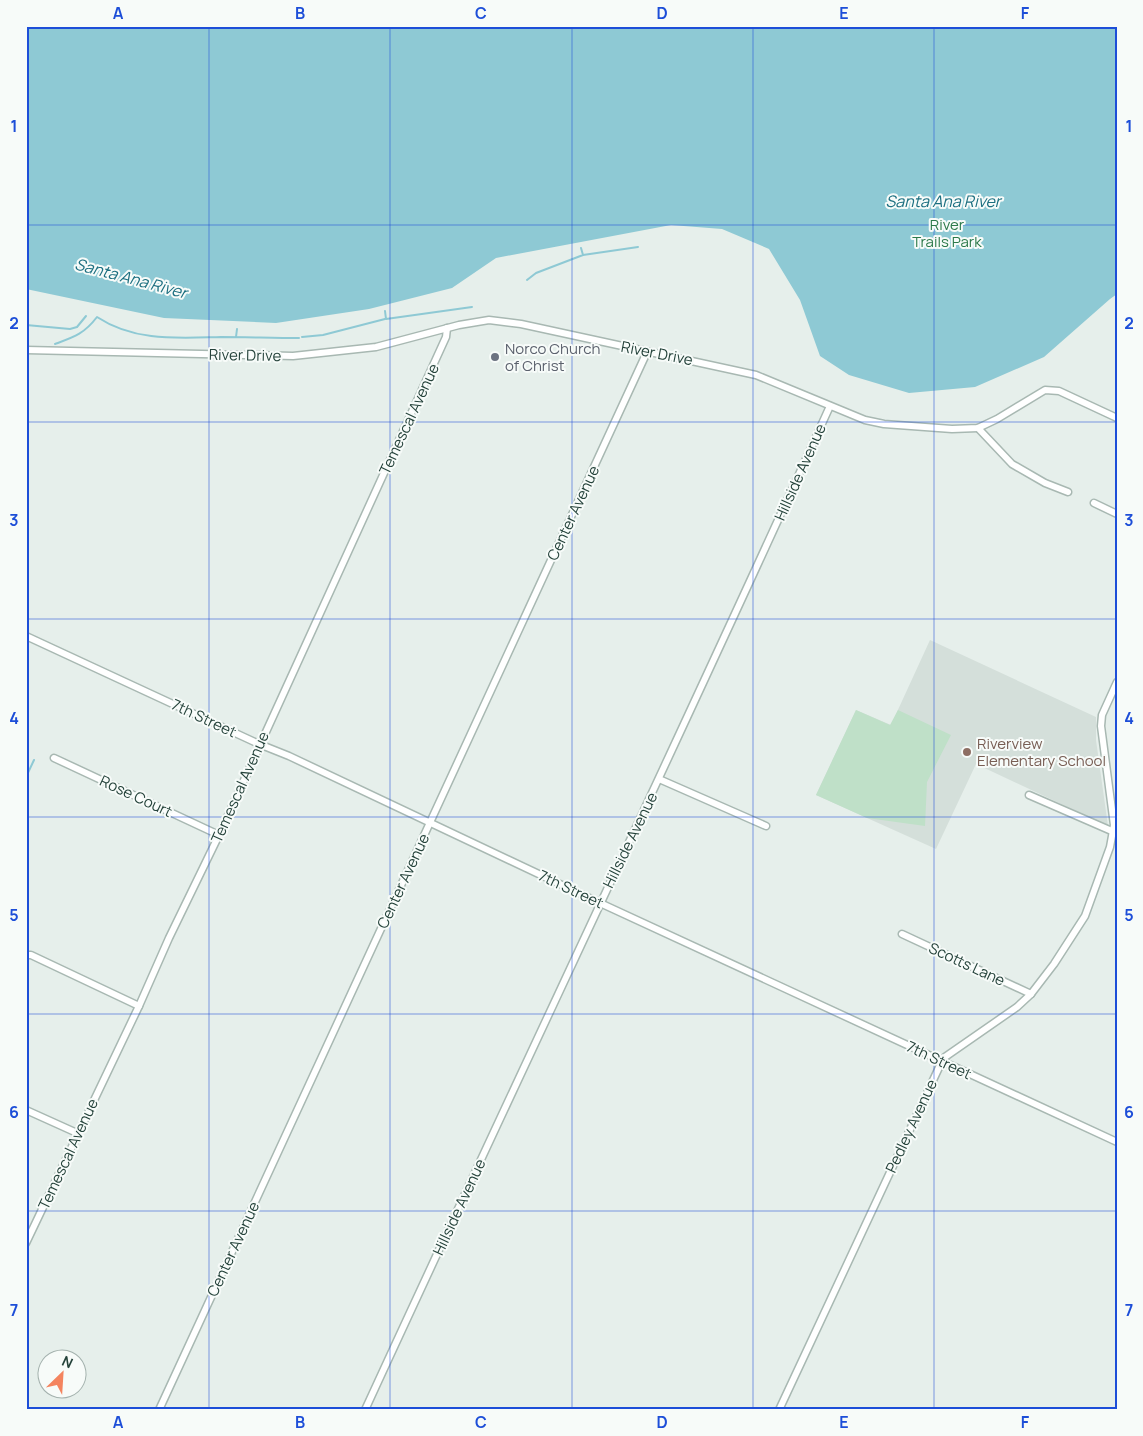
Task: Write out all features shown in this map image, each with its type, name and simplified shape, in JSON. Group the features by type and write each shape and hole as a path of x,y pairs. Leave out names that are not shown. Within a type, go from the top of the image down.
{"street":[{"name":"River Drive","path":"26,350 293,356 376,347 447,328 489,320 756,375 864,420 884,424 952,429 978,428 997,419 1045,390 1059,391 1117,418"},
{"name":"Temescal Avenue","path":"26,1243 139,1006 446,337 447,328"},
{"name":"Center Avenue","path":"159,1410 647,352"},
{"name":"Hillside Avenue","path":"365,1410 659,779 830,406"},
{"path":"978,428 1012,464 1045,483 1068,492"},
{"path":"1094,503 1117,514"},
{"name":"7th Street","path":"26,636 259,744 289,756 600,903 1117,1142"},
{"name":"Pedley Avenue","path":"779,1410 942,1061 1017,1007 1031,994 1058,958 1085,916 1114,832 1101,726 1102,715 1117,682"},
{"name":"Rose Court","path":"54,758 218,834"},
{"path":"659,779 766,826"},
{"path":"1029,795 1114,832"},
{"name":"Scotts Lane","path":"902,934 1031,994"},
{"path":"26,955 31,955 139,1006"},
{"path":"26,1110 77,1133"}],"shaded area":[{"name":"Riverview Elementary School","path":"930,640 1096,717 1096,740 1108,826 976,764 936,849 816,795 856,710 891,725"}],"green space":[{"path":"856,710 890,725 898,710 951,735 927,782 925,826 867,818 816,795"}],"water":[{"name":"Santa Ana River","path":"26,26 1117,26 1117,294 1044,357 975,387 909,393 849,375 820,356 800,300 769,249 722,229 671,225 496,258 452,288 369,309 276,323 164,318 26,289"}],"waterway":[{"path":"583,255 638,247"},
{"path":"527,280 536,273 583,255 581,248"},
{"path":"385,311 386,319 472,307"},
{"path":"26,325 70,329 77,327 86,316"},
{"path":"55,344 78,334 97,317 126,331 157,337 299,338"},
{"path":"302,337 323,335 385,319"},
{"path":"236,337 237,329"},
{"path":"26,777 34,760"}],"place":[{"name":"Norco Church of Christ","path":"495,357"},
{"name":"Riverview Elementary School","path":"967,752"}],"park label":[{"name":"River Trails Park","path":"947,232"}]}
